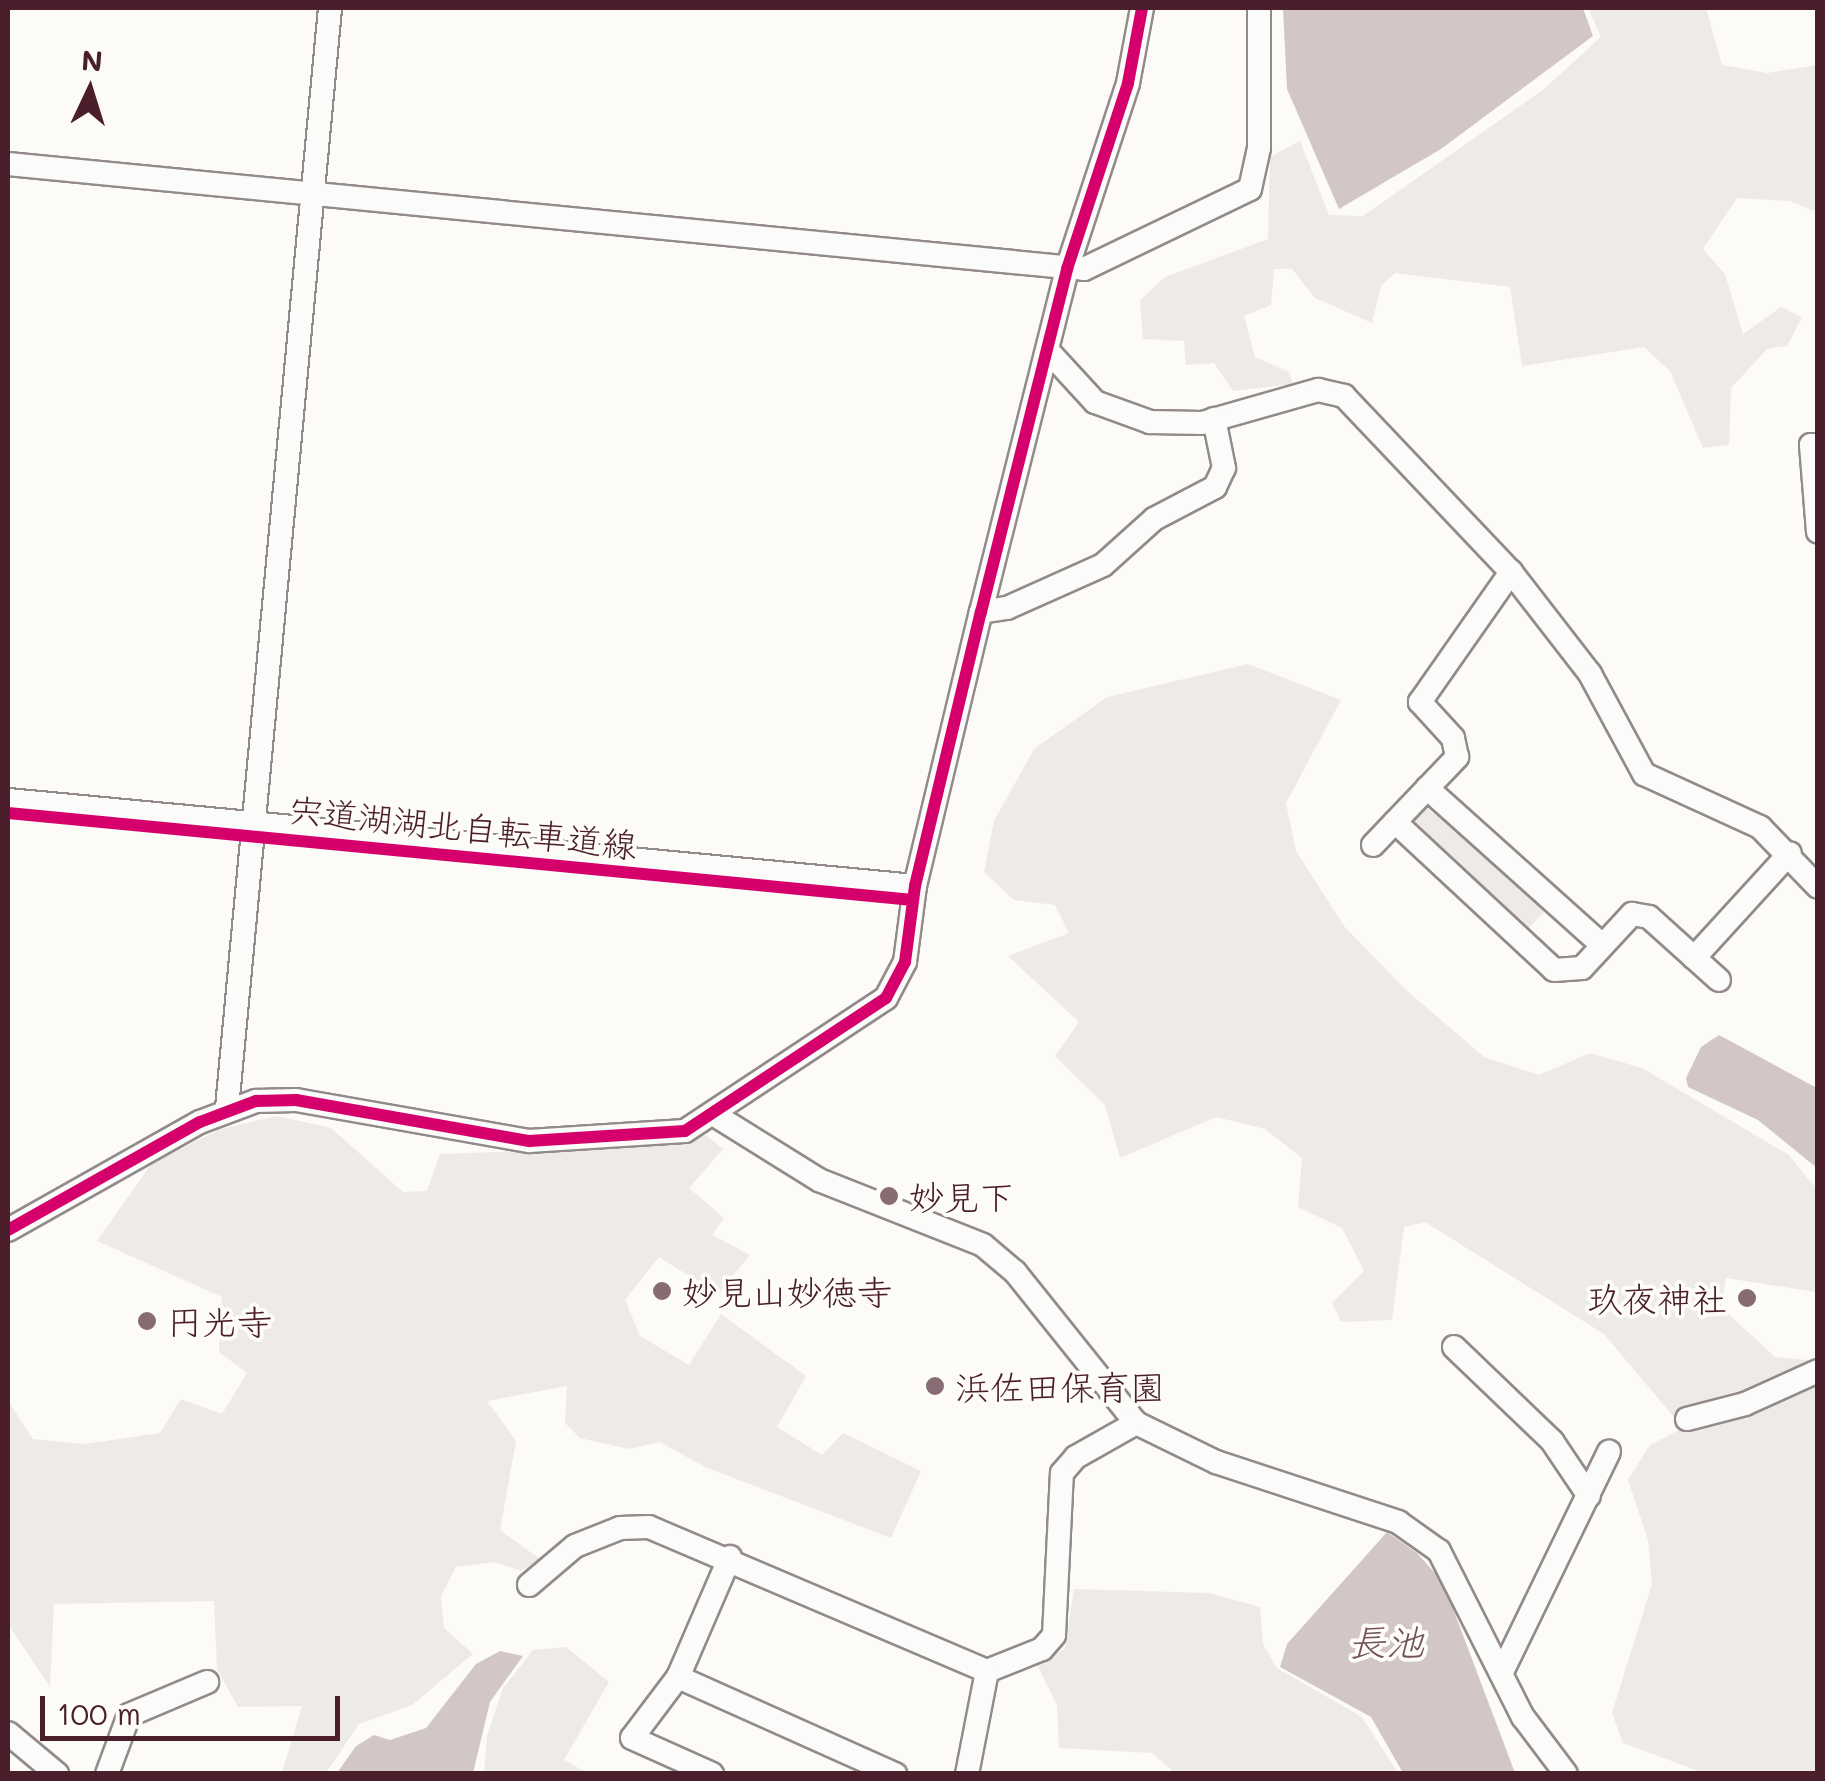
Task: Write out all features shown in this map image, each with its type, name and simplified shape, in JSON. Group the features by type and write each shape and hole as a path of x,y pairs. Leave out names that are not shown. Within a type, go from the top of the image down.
{"street":[{"path":"227,1108 330,8"},
{"path":"8,1230 227,1108 296,1100 528,1142 636,1139 685,1131 886,998 905,962 915,886 980,612 1067,269 1128,83 1142,8"},
{"path":"8,164 1084,269 1250,189 1259,148 1259,8"},
{"path":"1049,352 1095,402 1130,417 1178,426 1214,420 1318,390 1344,396 1510,572 1590,674 1644,774 1723,804 1802,855 1818,886"},
{"path":"980,612 1025,600 1103,564 1154,519 1215,486 1224,468 1214,420"},
{"path":"1818,444 1811,445 1818,532"},
{"path":"1373,845 1459,750 1420,702 1510,572"},
{"path":"1426,788 1601,944"},
{"path":"8,800 915,886"},
{"path":"1395,822 1554,970 1582,968 1624,916 1641,915 1720,980"},
{"path":"1694,958 1802,855"},
{"path":"713,1114 819,1180 983,1245 1015,1272 1136,1422 1198,1456 1410,1530 1450,1566 1523,1717 1566,1774"},
{"path":"1454,1347 1552,1441 1589,1496"},
{"path":"1686,1419 1745,1404 1818,1370"},
{"path":"529,1585 575,1546 620,1528 667,1530 986,1671 1042,1649 1054,1636 1062,1473 1066,1463 1136,1422"},
{"path":"1502,1672 1609,1452"},
{"path":"712,1774 632,1738 678,1678 730,1557"},
{"path":"967,1774 986,1671"},
{"path":"678,1678 895,1774"},
{"path":"106,1774 129,1715 206,1682"},
{"path":"8,1733 57,1774"}],"shaded area":[{"path":"1588,8 1706,8 1722,65 1767,73 1817,65 1817,212 1790,201 1737,198 1703,249 1725,274 1743,334 1781,307 1802,317 1787,346 1767,349 1731,388 1729,445 1703,448 1670,371 1644,347 1522,366 1510,287 1395,273 1381,286 1372,323 1315,298 1292,269 1274,269 1271,305 1244,316 1255,357 1289,372 1293,384 1233,391 1214,363 1186,365 1184,341 1143,339 1140,300 1165,277 1268,239 1270,157 1300,141 1329,215 1363,216 1544,89 1601,37"},
{"path":"1248,664 1341,700 1286,803 1296,851 1344,926 1406,990 1484,1057 1539,1075 1590,1053 1642,1068 1789,1155 1817,1190 1816,1292 1726,1278 1721,1307 1775,1357 1817,1361 1817,1773 1704,1773 1623,1743 1612,1713 1652,1584 1648,1540 1628,1480 1650,1445 1683,1428 1604,1334 1425,1222 1404,1227 1392,1320 1341,1322 1332,1303 1364,1271 1342,1228 1298,1207 1302,1158 1265,1129 1216,1117 1120,1158 1105,1105 1055,1056 1079,1022 1008,956 1069,933 1055,905 1014,900 984,872 994,821 1034,749 1107,697"},
{"path":"1427,808 1549,907 1526,931 1415,830 1416,818"},
{"path":"277,1116 331,1128 403,1192 427,1191 440,1154 685,1145 706,1135 723,1149 689,1188 724,1218 712,1235 750,1255 718,1294 659,1257 625,1300 640,1336 689,1365 721,1314 806,1376 777,1427 822,1455 843,1433 921,1471 891,1538 705,1467 660,1442 629,1449 580,1438 565,1423 567,1386 487,1401 516,1441 500,1530 540,1559 521,1571 495,1562 456,1567 441,1596 444,1628 473,1654 412,1705 359,1724 326,1773 282,1773 302,1706 238,1707 217,1669 214,1601 54,1604 50,1687 8,1624 8,1401 33,1439 85,1444 160,1433 181,1399 222,1414 247,1373 219,1352 222,1297 97,1241 152,1163 221,1129"},
{"path":"1074,1589 1209,1593 1260,1607 1263,1644 1277,1668 1362,1717 1398,1773 1175,1773 1152,1753 1059,1748 1057,1705 1036,1663 1065,1649"},
{"path":"566,1647 609,1682 564,1760 588,1773 484,1773 487,1736 503,1688 533,1650"}],"water":[{"path":"1283,8 1583,8 1593,36 1441,149 1339,209 1287,89"},
{"path":"1719,1035 1817,1088 1817,1168 1758,1120 1688,1087 1686,1078 1701,1047"},
{"name":"長池","path":"1387,1532 1417,1553 1443,1582 1515,1773 1403,1773 1371,1717 1280,1667 1287,1644"},
{"path":"500,1651 523,1656 490,1702 473,1773 337,1773 356,1746 374,1735 390,1740 426,1728 476,1664"}],"cycle path":[{"path":"8,1230 200,1122 256,1101 296,1100 529,1141 685,1131 886,998 905,962 915,886 981,612 1067,269 1128,83 1142,8"},
{"name":"宍道湖湖北自転車道線","path":"8,813 913,900"}],"place":[{"name":"妙見下","path":"889,1196"},
{"name":"妙見山妙徳寺","path":"662,1291"},
{"name":"玖夜神社","path":"1747,1298"},
{"name":"円光寺","path":"147,1321"},
{"name":"浜佐田保育園","path":"935,1386"}]}
